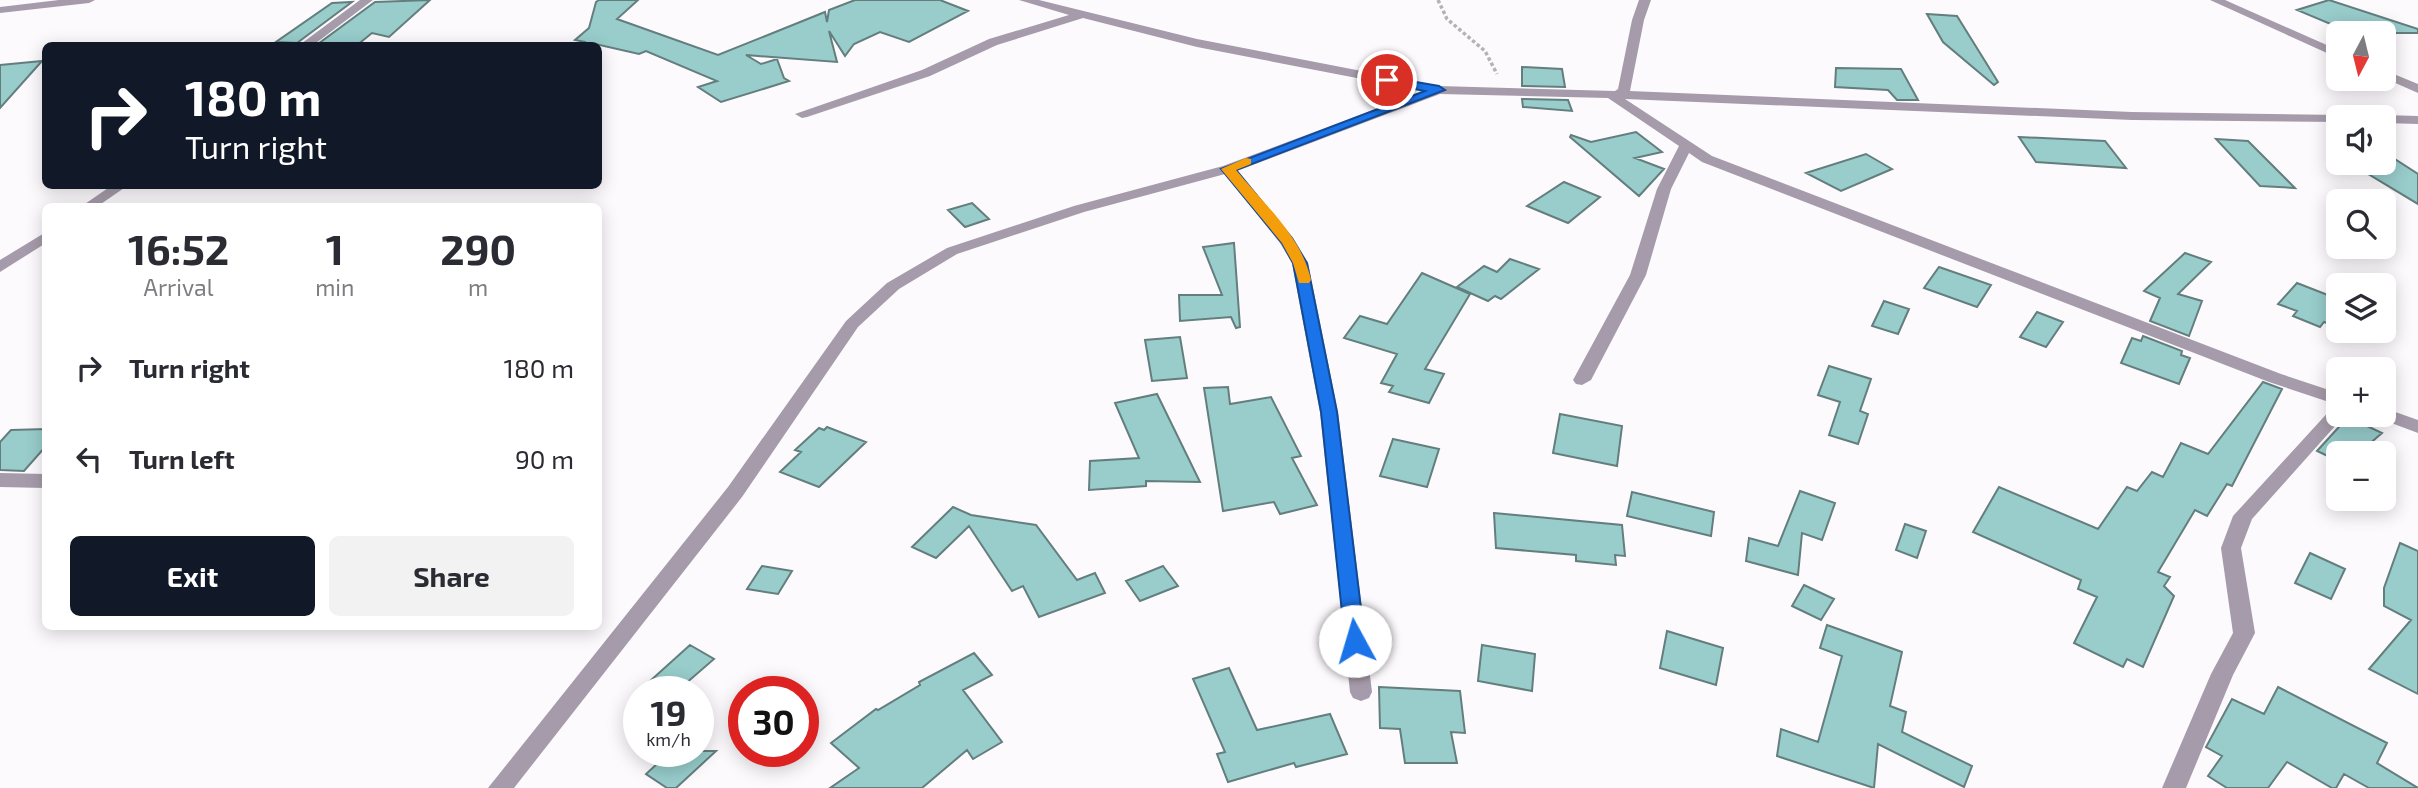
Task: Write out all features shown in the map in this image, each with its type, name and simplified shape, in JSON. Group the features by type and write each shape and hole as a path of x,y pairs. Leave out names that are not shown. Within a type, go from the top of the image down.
{"street":[{"path":"0,10 89,0"},
{"path":"309,42 367,0"},
{"path":"1025,0 1198,43 1439,90 1718,97 2132,116 2326,118"},
{"path":"1613,96 1625,91 1638,20 1646,0"},
{"path":"2216,0 2326,49"},
{"path":"802,114 926,73 993,42 1083,14"},
{"path":"2396,79 2418,89"},
{"path":"500,788 735,492 852,324 893,286 952,251 1079,209 1228,169 1439,90"},
{"path":"1613,96 1685,147 1707,159 2275,378 2326,395"},
{"path":"2396,119 2418,120"},
{"path":"1582,380 1637,275 1664,189 1685,147"},
{"path":"1228,169 1287,241 1300,263 1329,412 1361,692"},
{"path":"94,203 115,189"},
{"path":"0,267 42,239"},
{"path":"2396,418 2418,426"},
{"path":"2174,788 2222,674 2244,633 2231,548 2243,516 2326,425"},
{"path":"0,480 42,481"}],"path":[{"path":"1438,0 1447,19 1485,51 1497,75 1501,92"}],"building":[{"path":"430,0 389,37 372,33 361,42 321,42 375,2"},
{"path":"638,0 617,19 718,55 825,12 827,22 829,10 855,0 940,0 968,11 909,42 880,32 854,44 845,56 829,31 837,62 746,55 761,64 777,59 784,78 789,81 721,102 698,87 717,81 646,51 639,54 602,46 602,42 575,40 589,28 596,2"},
{"path":"2329,0 2393,21 2326,22 2297,10"},
{"path":"352,2 298,42 276,42 332,3"},
{"path":"1927,14 1957,16 1998,82 1994,85 1943,42"},
{"path":"2396,22 2418,29 2418,33 2396,33"},
{"path":"42,61 0,108 0,65"},
{"path":"1522,67 1562,69 1565,87 1522,86"},
{"path":"1836,68 1901,69 1918,100 1897,100 1888,90 1835,87"},
{"path":"1522,99 1568,100 1572,111 1523,107"},
{"path":"1636,132 1662,152 1635,158 1664,169 1639,196 1570,137 1571,135 1591,142"},
{"path":"2019,137 2105,141 2126,168 2036,162"},
{"path":"2216,139 2248,141 2295,188 2260,186"},
{"path":"1866,154 1892,169 1841,191 1806,173"},
{"path":"2396,160 2418,174 2418,204 2370,175 2396,175"},
{"path":"1564,182 1600,197 1568,223 1527,206"},
{"path":"972,203 989,219 965,227 948,210"},
{"path":"1234,243 1240,327 1236,328 1231,317 1180,321 1179,295 1222,295 1203,247"},
{"path":"2185,253 2211,262 2178,294 2202,301 2189,336 2150,321 2160,298 2144,291"},
{"path":"1510,259 1539,269 1501,299 1495,296 1488,301 1457,287 1484,266 1497,272"},
{"path":"1939,267 1991,285 1977,307 1924,288"},
{"path":"1422,273 1470,294 1425,369 1444,374 1429,403 1389,392 1393,386 1381,383 1397,354 1344,338 1360,316 1387,324"},
{"path":"2297,283 2326,294 2326,323 2320,327 2293,316 2297,311 2278,304"},
{"path":"1884,301 1909,309 1898,334 1872,326"},
{"path":"2037,312 2063,322 2046,347 2020,337"},
{"path":"2143,336 2182,351 2181,355 2190,358 2179,384 2121,363 2132,338 2141,341"},
{"path":"1180,337 1187,378 1152,381 1145,340"},
{"path":"1829,366 1871,379 1860,411 1868,414 1858,444 1829,435 1840,402 1818,395"},
{"path":"2263,382 2282,389 2232,486 2227,484 2207,516 2195,510 2158,572 2170,577 2164,586 2174,596 2143,667 2127,659 2123,667 2074,643 2097,597 2078,589 2081,580 1973,532 1999,487 2098,529 2127,487 2137,491 2152,472 2163,477 2181,443 2208,454"},
{"path":"1228,387 1230,404 1271,397 1301,456 1292,458 1317,505 1280,514 1274,502 1223,511 1204,388"},
{"path":"1157,394 1200,482 1146,481 1146,486 1089,490 1090,461 1139,458 1115,403"},
{"path":"1560,414 1622,426 1617,466 1553,453"},
{"path":"827,427 866,442 819,487 780,472 801,452 795,450 819,428 824,430"},
{"path":"2339,427 2369,427 2382,433 2373,441 2326,441"},
{"path":"42,429 42,451 24,471 0,470 0,442 11,430"},
{"path":"1393,439 1439,449 1427,487 1380,476"},
{"path":"2326,441 2326,455 2317,451"},
{"path":"1800,491 1835,503 1822,540 1802,533 1798,575 1746,561 1749,538 1778,546"},
{"path":"1632,492 1714,512 1711,536 1627,516"},
{"path":"953,507 971,515 1036,525 1077,580 1095,573 1105,593 1039,617 1023,586 1012,591 969,526 936,558 912,547"},
{"path":"1494,513 1622,525 1625,556 1615,555 1616,565 1576,561 1576,555 1496,548"},
{"path":"1905,524 1926,531 1917,558 1896,550"},
{"path":"2400,543 2418,551 2418,694 2369,669 2411,620 2384,606 2384,588"},
{"path":"2310,553 2345,569 2331,599 2295,583"},
{"path":"762,566 792,571 778,594 747,589"},
{"path":"1163,566 1178,586 1140,601 1126,581"},
{"path":"1804,585 1834,599 1821,620 1792,606"},
{"path":"1827,625 1902,652 1890,706 1906,712 1902,732 1972,766 1964,787 1878,744 1874,788 1777,756 1781,729 1818,742 1842,656 1820,648"},
{"path":"1667,631 1723,648 1716,685 1660,668"},
{"path":"690,645 714,659 694,676 656,676"},
{"path":"1482,645 1535,654 1532,691 1478,681"},
{"path":"974,653 992,675 963,690 1002,742 973,759 967,750 922,788 830,788 859,768 831,743 876,709 920,685 919,682"},
{"path":"1229,668 1257,730 1330,714 1347,754 1296,767 1294,763 1228,782 1217,754 1225,752 1193,679"},
{"path":"1379,687 1460,691 1465,733 1451,732 1457,763 1405,763 1400,729 1380,728"},
{"path":"2278,687 2387,743 2377,763 2418,788 2369,788 2344,774 2336,788 2332,788 2287,762 2268,788 2227,788 2208,776 2222,756 2206,747 2232,699 2264,714"},
{"path":"654,767 699,767 676,788 667,788 646,774"}],"slow traffic":[{"path":"1246,162 1228,169 1287,241 1300,263 1304,280"}],"route":[{"path":"1355,641 1329,412 1300,263 1287,241 1228,169 1439,90 1387,80"}]}
